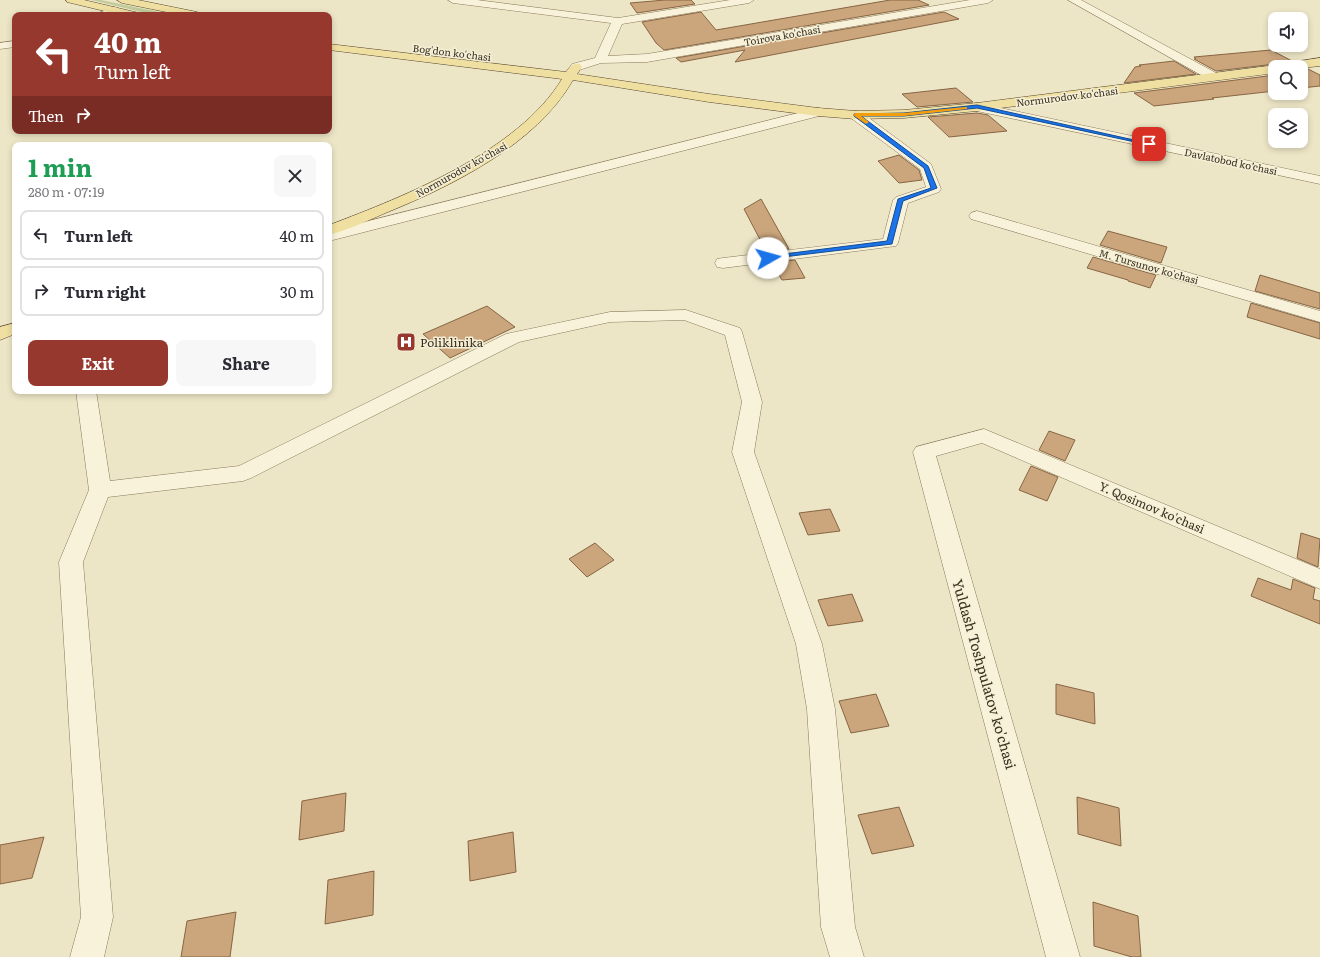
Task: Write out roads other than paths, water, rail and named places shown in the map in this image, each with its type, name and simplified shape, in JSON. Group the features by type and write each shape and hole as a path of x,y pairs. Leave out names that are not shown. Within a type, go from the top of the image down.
{"main road":[{"path":"71,0 122,12"},
{"path":"122,0 182,12"},
{"name":"Bog'don ko'chasi","path":"332,36 572,71"},
{"name":"Bog'don ko'chasi","path":"332,47 572,71"},
{"path":"1308,64 1320,62"},
{"name":"Normurodov ko'chasi","path":"332,229 409,197 459,172 498,149 524,130 553,102 572,71 763,105 856,115 904,114 977,107 1268,69"},
{"path":"0,334 12,329"}],"street":[{"path":"454,0 618,20 749,0"},
{"name":"Toirova ko'chasi","path":"572,71 600,60 647,58 988,0"},
{"path":"1073,0 1214,77"},
{"path":"110,12 114,10"},
{"path":"600,60 618,20"},
{"path":"0,46 12,44"},
{"name":"Davlatobod ko’chasi","path":"977,107 1320,180"},
{"path":"332,235 818,112"},
{"path":"723,263 890,243 901,200 934,188 926,167 856,115"},
{"name":"M. Tursunov ko'chasi","path":"977,216 1320,317"},
{"path":"100,490 243,473 513,338 610,317 686,315 733,332 752,402 743,452 809,644 821,709 838,927 847,957"},
{"path":"86,394 100,490 71,562 97,917 87,957"},
{"name":"Y. Qosimov ko'chasi","path":"984,436 1320,579"},
{"name":"Yuldash Toshpulatov ko'chasi","path":"984,436 924,452 1063,957"}],"place":[{"name":"Poliklinika","path":"406,342"}]}
